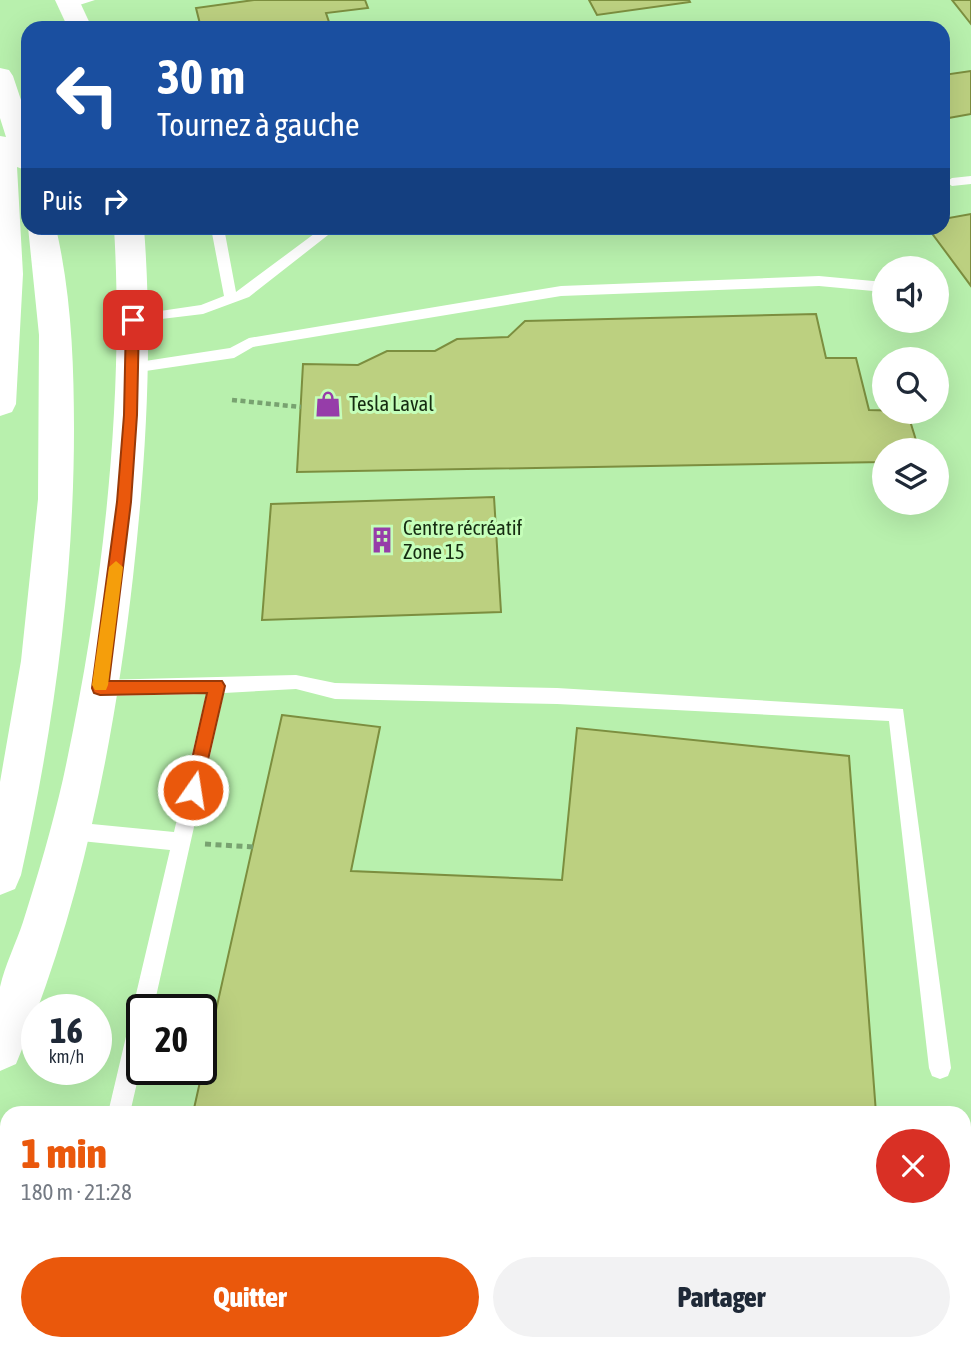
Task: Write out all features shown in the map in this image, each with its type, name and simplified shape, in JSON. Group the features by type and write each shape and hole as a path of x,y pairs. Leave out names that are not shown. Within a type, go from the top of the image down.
{"main road":[{"path":"0,76 21,141"},
{"path":"0,144 5,205 7,305 0,404"},
{"path":"0,875 16,810 35,704 55,525 56,346 49,264 43,235"},
{"path":"0,1048 40,939 71,831 100,688 124,502 133,320 129,235"}],"lane":[{"path":"952,182 971,180"},
{"path":"218,235 230,299"},
{"path":"133,320 202,309 230,299 265,280 321,235"},
{"path":"132,368 234,353 249,343 561,291 819,281 872,286"},
{"path":"100,688 296,682 335,691 557,696 897,714 940,1068"},
{"path":"146,994 217,686"},
{"path":"71,831 181,842"},
{"path":"121,1106 126,1082"}],"path":[{"path":"232,400 301,407"},
{"path":"206,844 253,847"}],"building":[{"path":"254,0 365,0 368,8 326,13 329,21 199,21 196,8"},
{"path":"589,0 689,0 690,2 597,15"},
{"path":"952,0 971,0 971,24"},
{"path":"971,71 971,114 950,118 950,74"},
{"path":"971,214 971,286 933,235 950,235 950,218"},
{"path":"816,314 826,358 856,358 869,410 872,410 872,424 911,424 915,438 872,438 872,462 297,472 303,364 358,365 387,351 435,351 457,339 508,337 525,321"},
{"name":"Centre récréatif Zone 15","path":"494,497 501,612 262,620 271,504"},
{"path":"282,715 380,727 351,871 562,880 577,728 849,756 875,1106 195,1106 199,1085 217,1085 217,1006"}],"slow traffic":[{"path":"100,685 116,567"}],"place":[{"name":"Tesla Laval","path":"328,404"},
{"name":"Centre récréatif Zone 15","path":"382,540"}],"route":[{"path":"133,320 132,386 124,502 100,688 217,686 193,790"}]}
